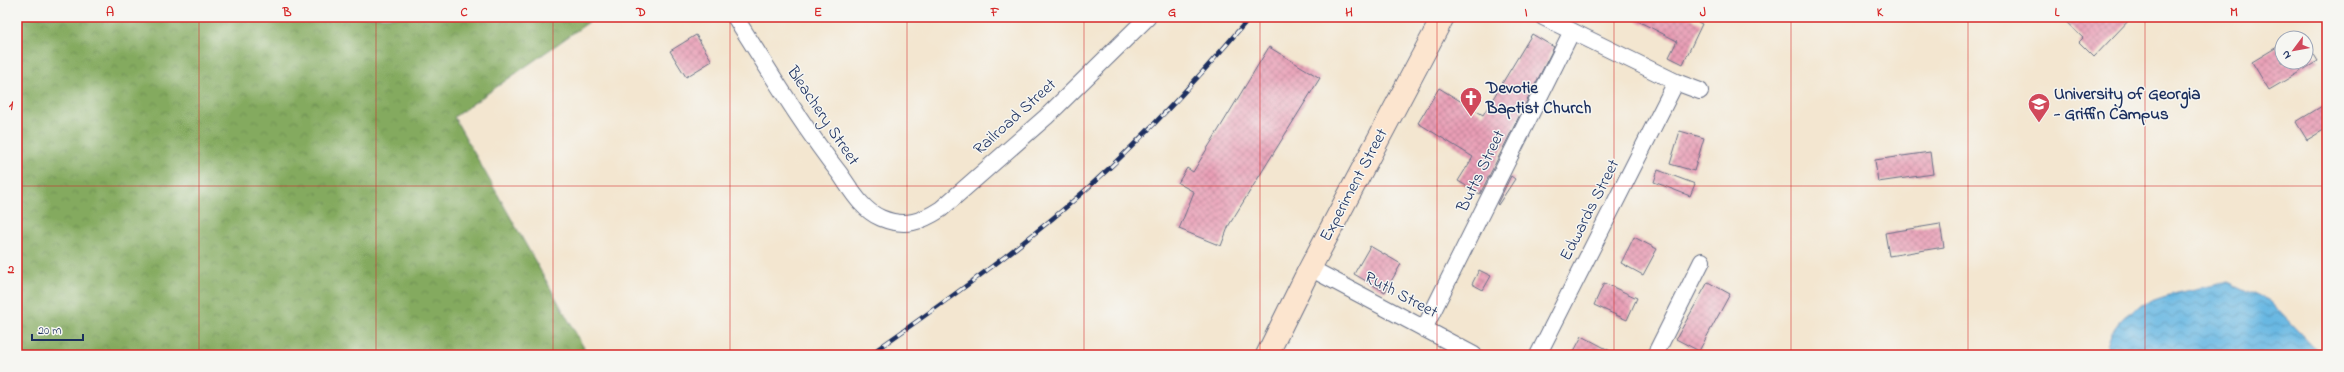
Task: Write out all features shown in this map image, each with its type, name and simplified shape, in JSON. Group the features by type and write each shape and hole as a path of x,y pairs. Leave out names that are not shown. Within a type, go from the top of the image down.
{"main road":[{"name":"Experiment Street","path":"1267,355 1310,268 1443,17"}],"street":[{"name":"Bleachery Street","path":"734,17 812,137 864,206 881,218 895,222"},
{"name":"Railroad Street","path":"895,222 909,224 923,221 941,209 1046,117 1148,17"},
{"path":"1543,17 1676,82 1700,91"},
{"name":"Butts Street","path":"1424,329 1572,31"},
{"name":"Edwards Street","path":"1538,355 1676,82"},
{"path":"1655,355 1702,261"},
{"name":"Ruth Street","path":"1310,268 1474,355"}],"green space":[{"path":"17,17 596,17 454,117 588,355 17,355"}],"water":[{"path":"2228,282 2270,302 2321,355 2106,355 2111,336 2121,321 2135,309 2152,301 2171,295"}],"building":[{"path":"1630,17 1688,17 1702,24 1683,64 1669,57 1677,41"},
{"path":"2061,17 2132,17 2094,57 2079,42 2083,38"},
{"path":"1532,34 1554,47 1480,194 1458,181 1473,157 1418,123 1439,88 1483,115"},
{"path":"696,35 712,61 686,77 670,51"},
{"path":"1269,47 1320,78 1229,225 1221,246 1179,229 1194,192 1178,183 1187,168 1193,172"},
{"path":"2274,49 2274,70 2303,70 2269,90 2252,62"},
{"path":"2314,55 2318,61 2314,63"},
{"path":"2327,103 2327,128 2307,140 2296,122"},
{"path":"1680,131 1704,138 1694,171 1670,164"},
{"path":"1930,152 1933,174 1878,182 1875,160"},
{"path":"1658,170 1695,184 1690,196 1654,182"},
{"path":"1511,176 1515,179 1498,205 1497,204"},
{"path":"1940,224 1944,247 1889,256 1885,233"},
{"path":"1634,237 1657,249 1643,275 1621,263"},
{"path":"1370,246 1401,264 1385,292 1354,274"},
{"path":"1479,270 1491,276 1483,290 1472,284"},
{"path":"1708,282 1730,294 1699,351 1676,339"},
{"path":"1604,283 1637,298 1627,320 1594,305"},
{"path":"1582,336 1618,355 1572,355"}],"railway":[{"path":"869,355 944,302 1042,228 1090,186 1162,116 1250,17"}],"place":[{"name":"Devotie Baptist Church","path":"1471,118"},
{"name":"University of Georgia - Griffin Campus","path":"2039,124"}]}
